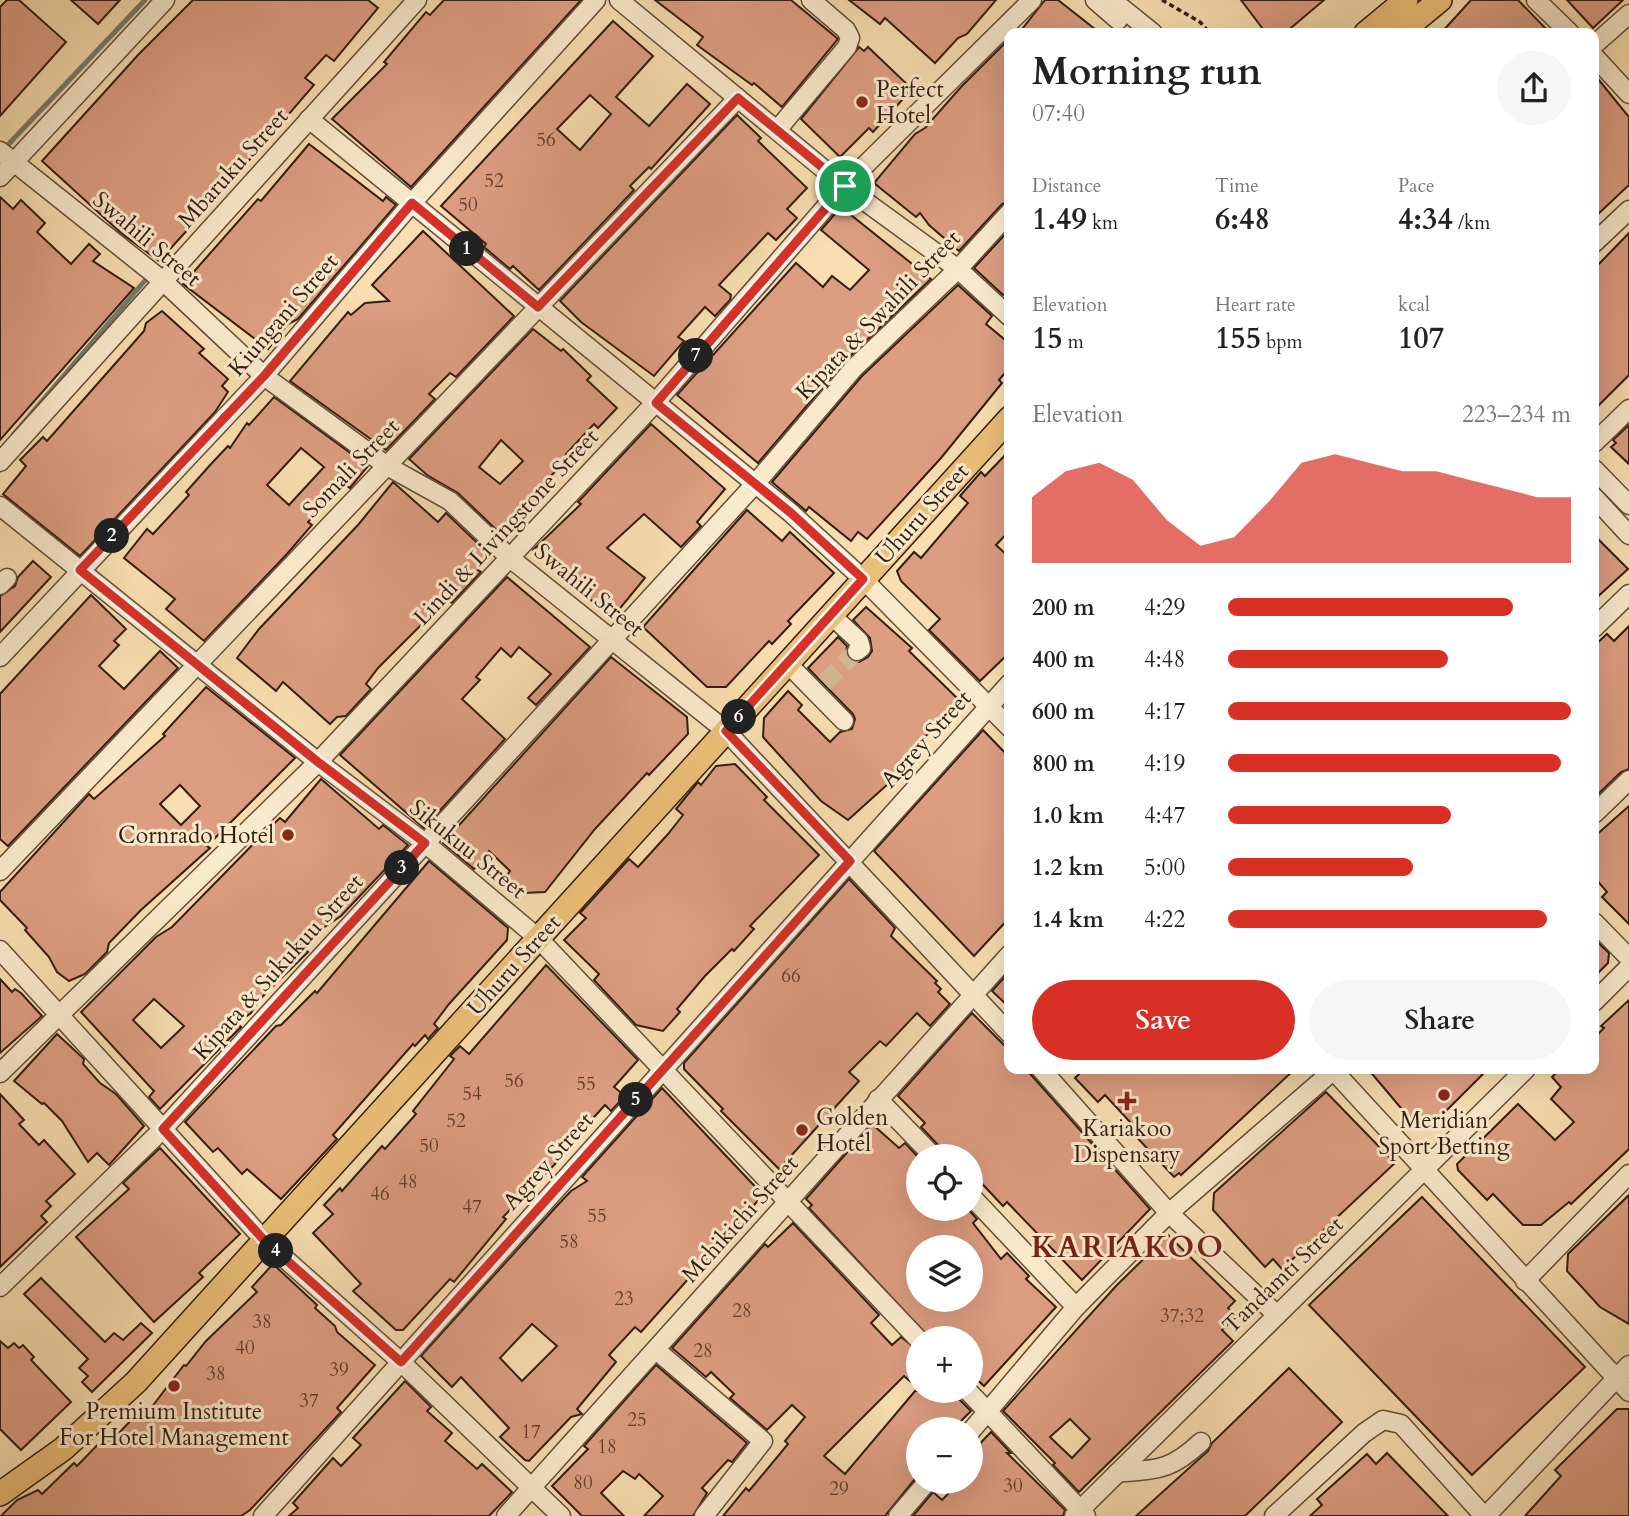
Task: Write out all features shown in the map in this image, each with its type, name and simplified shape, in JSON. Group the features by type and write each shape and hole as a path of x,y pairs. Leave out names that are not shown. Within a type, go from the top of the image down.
{"main road":[{"path":"1372,28 1406,0"},
{"path":"1406,28 1440,0"},
{"name":"Uhuru Street","path":"0,1494 63,1449 136,1382 1004,425"}],"street":[{"path":"0,177 7,156 164,0"},
{"name":"Mbaruku Street","path":"0,461 417,0"},
{"name":"Kiungani Street","path":"0,657 264,376 412,203 596,0"},
{"path":"619,0 845,186 958,269 1004,311"},
{"path":"777,130 847,47 850,38 846,30 811,0"},
{"name":"Lindi & Livingstone Street","path":"0,1073 318,762 656,403 845,186 1032,0"},
{"path":"1095,0 1129,28"},
{"path":"1102,0 1136,28"},
{"path":"1112,0 1147,28"},
{"path":"1126,0 1160,28"},
{"path":"1536,0 1565,28"},
{"path":"1599,41 1629,14"},
{"path":"1599,61 1629,94"},
{"name":"Somali Street","path":"0,871 738,98"},
{"path":"309,119 755,484 863,579 1004,722"},
{"name":"Swahili Street","path":"7,156 163,281 264,376 387,466 450,501 510,558 726,731 1004,1027"},
{"path":"1599,238 1629,210"},
{"name":"Kipata & Swahili Street","path":"612,640 755,484 854,368 958,269 1004,219"},
{"path":"1599,438 1629,410"},
{"path":"1599,474 1629,505"},
{"path":"1599,483 1629,514"},
{"path":"1599,501 1629,534"},
{"name":"Sikukuu Street","path":"0,506 318,762 425,843 538,938 906,1326"},
{"path":"1599,512 1629,545"},
{"path":"1599,623 1629,594"},
{"path":"831,615 862,644 858,651"},
{"name":"Kipata & Sukukuu Street","path":"0,1287 163,1129 612,640"},
{"path":"787,663 820,688 844,721"},
{"name":"Agrey Street","path":"263,1516 1004,690"},
{"path":"1599,809 1629,780"},
{"path":"1599,927 1629,958"},
{"path":"0,950 264,1240 401,1362 561,1516"},
{"name":"Mchikichi Street","path":"506,1516 1004,960"},
{"path":"1599,997 1629,967"},
{"path":"1045,1074 1169,1213 1277,1315"},
{"path":"983,1418 1076,1307 1169,1213 1329,1074"},
{"path":"1338,1074 1423,1171 1629,1392"},
{"name":"Tandamti Street","path":"1080,1514 1117,1474 1521,1074"},
{"path":"878,1098 921,1144"},
{"path":"1525,1281 1629,1174"},
{"path":"983,1209 1076,1307"},
{"path":"656,1350 763,1441 704,1516"},
{"path":"1274,1516 1364,1433 1382,1420 1401,1424 1485,1516 1629,1365"},
{"path":"979,1403 1080,1514"},
{"path":"1117,1474 1168,1466 1180,1461 1201,1442"},
{"path":"898,1516 917,1494"}],"path":[{"path":"1162,0 1205,28"}],"building":[{"path":"7,0 19,0 66,42 0,116 0,7"},
{"path":"71,0 120,0 98,24"},
{"path":"193,0 368,0 378,8 334,61 326,55 305,78 314,85 244,166 241,163 202,214 159,261 121,233 42,161 138,55"},
{"path":"444,0 581,0 411,187 332,119 387,64 384,62 426,12 430,15"},
{"path":"655,0 791,0 838,39 782,107 754,83 752,85 697,45 703,37"},
{"path":"849,0 996,0 967,34 958,38 935,63 885,18 880,24"},
{"path":"1045,0 1058,0 1094,28 1023,28"},
{"path":"1241,0 1324,0 1291,28 1262,28"},
{"path":"1471,0 1518,0 1545,28 1446,28"},
{"path":"1567,0 1623,0 1593,28"},
{"path":"613,21 653,56 616,97 649,126 687,84 710,104 651,169 649,167 630,186 634,190 539,290 513,266 510,269 484,247 486,244 441,206","holes":["590,95 611,114 580,150 557,129"]},
{"path":"1004,44 1004,203 959,251 929,225 920,213 916,217 874,183 915,134 925,128"},
{"path":"859,47 864,51 868,47 912,89 873,132 869,128 840,157 801,119"},
{"path":"1599,80 1629,117 1629,185 1599,213"},
{"path":"737,115 761,138 758,141 807,188 787,209 797,218 776,240 768,233 719,285 731,295 730,300 715,316 705,307 678,337 684,341 654,376 581,322 560,301"},
{"path":"309,144 383,201 386,197 396,205 298,319 288,324 268,349 183,284 258,199 261,201"},
{"path":"0,197 13,209 21,200 45,223 37,232 71,264 89,244 100,254 93,261 134,288 0,440"},
{"path":"841,207 931,279 846,360 758,463 677,395 796,263 823,287 832,276 850,290 869,270 821,230"},
{"path":"423,231 514,316 456,377 450,373 429,394 435,399 386,450 290,381 348,312 351,315 365,303 389,301 372,285"},
{"path":"1629,233 1629,375 1599,405 1599,264"},
{"path":"1004,236 1004,295 974,268"},
{"path":"958,285 992,316 986,324 1004,339 1004,374 999,380 1002,383 941,458 867,539 858,532 851,541 809,507 806,511 772,482 862,376"},
{"path":"162,311 204,349 199,353 228,379 222,386 228,392 215,412 80,556 3,494 26,466 20,460 43,437 47,441 144,331 146,323"},
{"path":"533,329 561,351 563,349 591,376 587,380 617,408 598,428 594,424 566,454 569,457 547,480 552,485 505,538 458,493 427,475 409,459","holes":["501,440 523,461 500,484 479,467"]},
{"path":"274,397 368,466 350,488 342,482 308,522 312,525 287,554 204,641 166,609 175,599 124,558 147,529 153,534 189,495 186,492 228,446 230,448 247,423 249,425","holes":["301,448 324,467 289,505 267,485"]},
{"path":"651,424 725,489 697,522 701,526 681,547 644,514 607,548 645,578 612,618 533,550 581,504 578,502"},
{"path":"1629,425 1629,464 1611,447 1616,443 1613,440"},
{"path":"1004,456 1004,536 996,545 1004,552 1004,658 980,681 929,630 940,619 901,581 897,571 914,552 921,558 968,503 960,496 981,472 985,476"},
{"path":"393,482 438,522 446,513 491,556 478,570 481,572 452,603 447,599 378,668 366,684 371,689 346,716 337,717 330,724 283,682 276,691 237,658 259,629 358,525"},
{"path":"747,510 782,541 790,532 834,573 788,621 791,624 772,644 769,641 726,687 707,687 643,627"},
{"path":"1599,540 1628,569 1599,595"},
{"path":"33,561 51,577 0,632 0,596 15,586 18,577"},
{"path":"507,577 590,647 536,705 528,698 551,674 519,647 511,657 501,648 476,677 480,680 462,699 505,739 424,828 340,755"},
{"path":"91,595 126,629 114,641 119,645 99,666 124,689 160,651 178,668 8,846 0,839 0,694"},
{"path":"866,607 912,648 909,651 961,702 912,749 919,756 848,820 821,801 763,737 764,718 788,691 802,705 798,710 830,742 840,732 852,729 855,719 853,714 808,668 838,637 847,646 846,653 852,661 859,662 868,657 872,651 870,638 853,620"},
{"path":"1629,626 1629,769 1621,772 1599,793 1599,641 1607,634 1614,641"},
{"path":"611,657 687,717 688,734 595,829 545,892 524,893 505,878 510,871 489,851 474,869 443,843"},
{"path":"206,687 295,758 207,846 210,848 141,910 109,943 107,952 85,974 69,981 57,972 49,957 25,930 27,928 0,900 0,892 89,794 94,799 165,736 163,734","holes":["180,785 200,806 181,825 160,804"]},
{"path":"983,730 1004,752 1004,924 974,956 874,851"},
{"path":"735,764 767,797 764,800 819,855 750,926 754,929 734,951 732,949 705,976 677,1009 680,1012 663,1031 636,1025 594,980 599,974 564,940 586,918 580,913 629,859 638,867 668,834 683,815 676,809 698,782 701,785 716,766"},
{"path":"321,779 379,829 383,825 408,845 341,916 299,944 308,952 258,1001 251,1013 237,1023 241,1027 160,1109 149,1097 154,1091 81,1012 156,937 172,927 269,828 280,818 285,822","holes":["154,999 184,1026 161,1048 133,1020"]},
{"path":"1629,806 1629,924 1602,897 1607,892 1599,883 1599,833"},
{"path":"429,861 508,928 507,940 449,1004 434,1024 438,1028 428,1039 425,1035 415,1046 413,1044 333,1135 337,1139 281,1199 247,1169 242,1174 218,1148 213,1152 185,1122 276,1026 281,1025 315,991 317,993"},
{"path":"849,879 895,928 891,936 937,981 935,983 941,989 938,992 950,1004 930,1026 917,1013 886,1046 880,1041 849,1072 859,1081 779,1169 721,1111 723,1109 684,1069 684,1063"},
{"path":"1599,944 1609,953 1608,963 1599,972"},
{"path":"546,965 638,1060 614,1087 625,1096 611,1111 605,1105 557,1162 503,1217 506,1219 454,1282 450,1279 403,1330 396,1330 353,1291 361,1284 313,1233 333,1214 324,1205 340,1188 342,1191 382,1146 385,1149 416,1114 413,1111 454,1059 450,1056 460,1046 469,1054"},
{"path":"1004,978 1004,1002 992,991"},
{"path":"0,979 12,992 15,989 21,993 42,1016 0,1053"},
{"path":"1629,1000 1629,1149 1571,1204 1569,1202 1541,1225 1523,1225 1493,1194 1487,1200 1458,1170 1457,1164 1518,1104 1555,1140 1574,1122 1551,1099 1561,1087 1552,1077 1555,1074 1599,1074 1599,1033 1604,1028 1601,1026"},
{"path":"972,1013 1004,1045 1004,1074 1030,1074 1150,1209 1082,1280 1007,1202 1003,1206 983,1185 983,1144 937,1144 921,1127 925,1123 898,1096"},
{"path":"57,1034 84,1059 83,1064 100,1083 116,1094 144,1126 109,1165 97,1153 88,1162 62,1121 44,1103 14,1081"},
{"path":"1079,1074 1290,1074 1181,1175 1179,1173 1174,1177 1128,1128 1130,1122 1105,1095 1098,1102 1075,1078"},
{"path":"1372,1074 1483,1074 1433,1124 1419,1123 1405,1113"},
{"path":"662,1088 763,1195 641,1332 635,1327 609,1355 616,1362 577,1409 582,1414 571,1417 529,1461 500,1437 509,1428 461,1377 452,1387 421,1356 571,1191 587,1181 582,1177","holes":["532,1324 557,1346 522,1381 500,1358"]},
{"path":"1326,1092 1395,1163 1282,1269 1273,1259 1265,1267 1213,1210 1214,1193"},
{"path":"0,1094 24,1120 19,1124 39,1145 44,1140 75,1174 46,1201 51,1206 41,1216 47,1222 0,1267"},
{"path":"872,1124 899,1148 906,1144 906,1221 975,1221 973,1223 982,1235 906,1235 906,1312 983,1312 983,1236 1001,1259 1007,1253 1029,1276 1026,1279 1056,1307 984,1386 983,1326 918,1326 809,1208 812,1205 806,1199"},
{"path":"160,1148 240,1234 199,1273 203,1277 154,1322 76,1237 129,1189 123,1183"},
{"path":"1629,1195 1629,1324 1600,1307 1567,1271 1568,1254"},
{"path":"1422,1197 1585,1367 1472,1475 1309,1305"},
{"path":"793,1223 879,1315 871,1323 892,1345 901,1337 906,1341 906,1378 904,1376 824,1456 845,1474 906,1402 963,1403 971,1411 965,1417 906,1417 906,1490 885,1516 723,1516 746,1488 749,1491 788,1444 785,1441 805,1417 792,1405 767,1430 730,1398 734,1394 711,1372 706,1377 672,1348 765,1244 768,1247"},
{"path":"1168,1235 1235,1301 1228,1308 1236,1317 1222,1330 1233,1341 1079,1492 1053,1465 1055,1463 1003,1411 1116,1286","holes":["1070,1419 1090,1439 1072,1458 1050,1437"]},
{"path":"273,1264 317,1305 315,1308 335,1326 337,1332 375,1365 337,1408 341,1412 250,1510 241,1516 1,1516 17,1500 38,1490 42,1494 74,1463 77,1466 107,1435 116,1436 139,1412 144,1417 184,1365 186,1366 206,1341 257,1292 252,1287"},
{"path":"41,1278 105,1342 114,1333 123,1340 141,1323 152,1333 92,1392 82,1382 88,1376 79,1368 88,1359 24,1294"},
{"path":"0,1341 8,1348 14,1343 19,1348 23,1345 34,1357 31,1360 71,1402 21,1450 0,1429"},
{"path":"656,1365 747,1443 732,1462 728,1460 702,1488 707,1493 693,1516 644,1516 663,1496 639,1474 635,1479 623,1471 601,1493 624,1516 582,1516 552,1486 588,1449 584,1446"},
{"path":"1289,1368 1342,1422 1245,1516 1136,1516 1208,1451 1212,1443"},
{"path":"405,1381 431,1407 427,1411 452,1433 445,1441 477,1469 482,1464 512,1492 489,1516 289,1516 298,1508 293,1503 333,1458 341,1466 361,1445 353,1438"},
{"path":"1617,1409 1629,1409 1629,1516 1525,1516 1561,1476 1555,1470"},
{"path":"991,1432 1011,1453 1007,1453 1065,1510 1063,1516 913,1516 931,1494 942,1500 948,1494 983,1494 983,1440"},
{"path":"1387,1453 1448,1516 1310,1516 1322,1505 1317,1499 1367,1454 1376,1464"}],"waterway":[{"path":"3,150 145,0"},
{"path":"13,435 148,277"}],"tunnel":[{"path":"824,683 857,651"}],"place":[{"name":"Perfect Hotel","path":"862,102"},
{"name":"Cornrado Hotel","path":"288,835"},
{"name":"Meridian Sport Betting","path":"1444,1095"},
{"name":"Kariakoo Dispensary","path":"1127,1101"},
{"name":"Golden Hotel","path":"802,1130"},
{"name":"Premium Institute For Hotel Management","path":"174,1386"}],"district":[{"name":"KARIAKOO","path":"1128,1247"}],"route":[{"path":"738,98 845,186 656,403 791,513 863,579 726,731 850,861 401,1362 264,1240 163,1129 425,843 318,762 80,570 264,376 412,203 538,307 738,98"}]}
